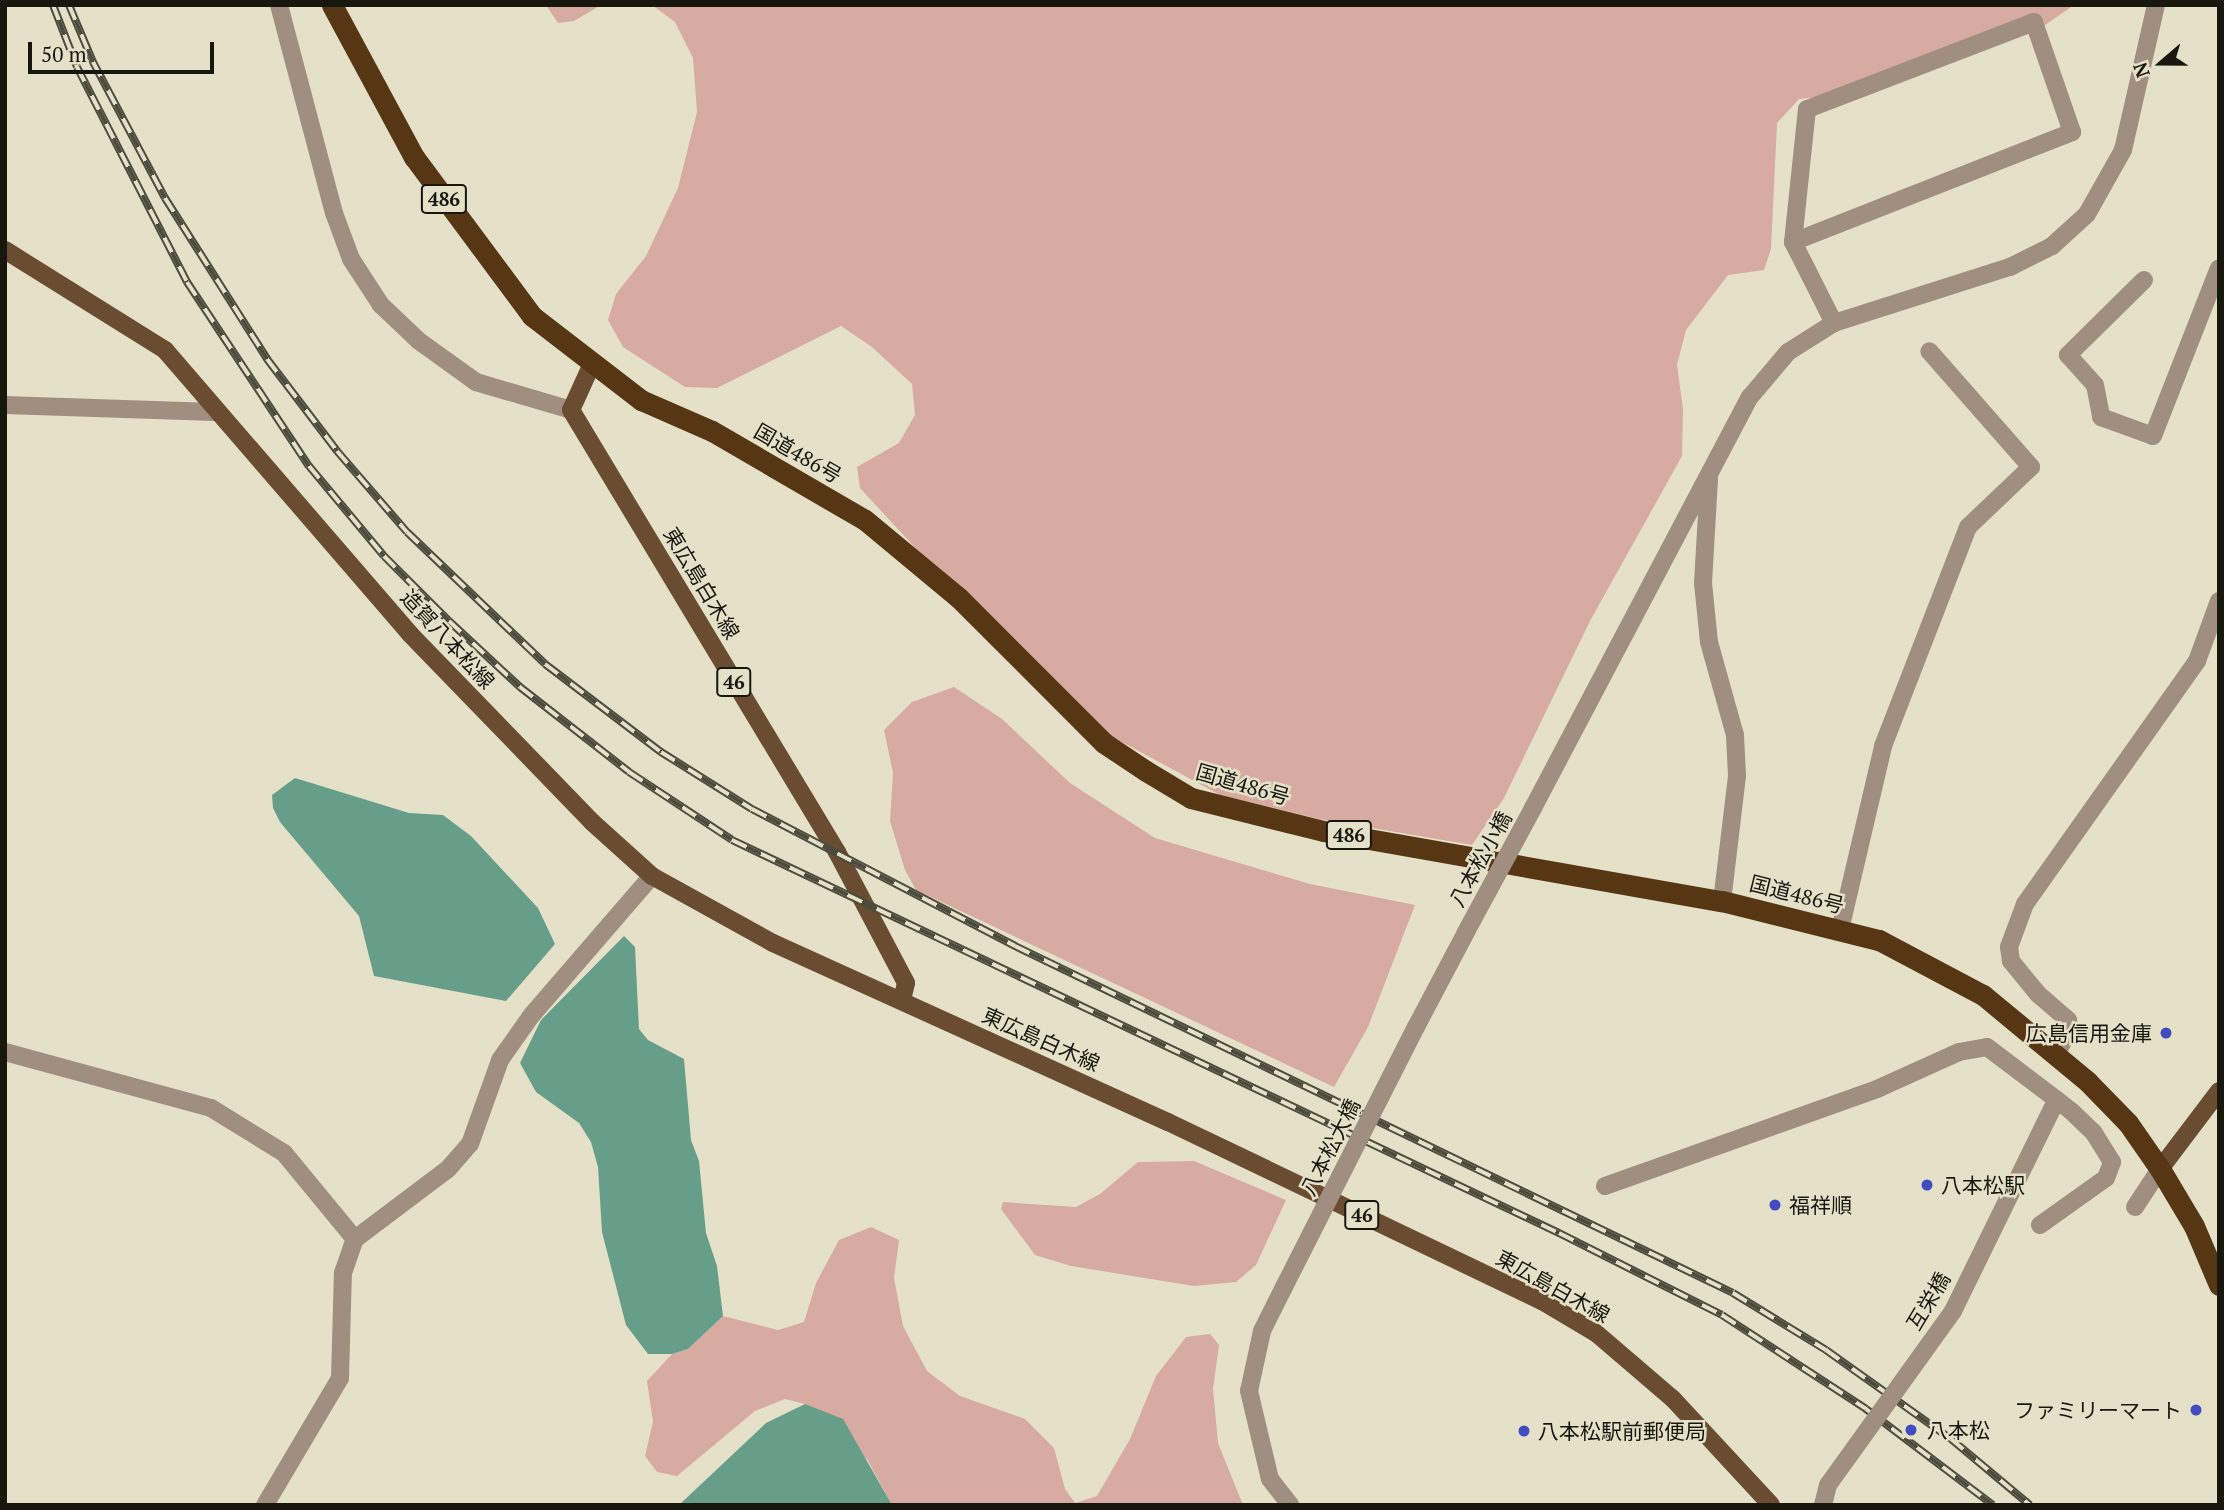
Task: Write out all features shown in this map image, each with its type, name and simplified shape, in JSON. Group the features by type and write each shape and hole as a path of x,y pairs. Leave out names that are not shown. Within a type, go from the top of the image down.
{"highway":[{"name":"国道486号","path":"332,5 414,157 475,243 532,316 591,366 641,400 712,431 865,520 959,598 1104,743 1191,797 1323,831 1722,901 1879,940 1983,995 2057,1052 2128,1123 2160,1169 2194,1226 2219,1285"}],"main road":[{"name":"造賀八本松線","path":"5,250 165,350 214,412 497,726 652,876 773,943 902,1001"},
{"path":"571,410 591,366"},
{"name":"東広島白木線","path":"571,410 836,852 906,983 902,1001 1168,1122 1542,1301 1597,1334 1673,1399 1771,1505"},
{"path":"2160,1169 2219,1091"}],"street":[{"path":"279,5 334,214 351,259 381,305 419,341 476,382 571,410"},
{"name":"八本松小橋","path":"1416,1027 1750,397 1788,352 1834,323 2010,267 2052,246 2087,214 2123,150 2156,5"},
{"path":"1793,242 2072,132 2034,22 1807,109 1793,242 1834,323"},
{"path":"2144,280 2068,355 2095,385 2101,417 2153,436 2219,268"},
{"path":"1840,930 1883,746 1968,527 2031,467 1929,351"},
{"path":"5,405 214,412"},
{"path":"1709,472 1703,583 1709,642 1735,735 1737,776 1722,901"},
{"path":"2057,1052 2069,1031 2068,1020 2031,986 2011,961 2009,947 2025,904 2197,661 2219,601"},
{"path":"265,1505 340,1378 343,1273 345,1256 355,1239 448,1169 470,1144 500,1060 531,1016 652,876"},
{"name":"八本松大橋","path":"1290,1505 1270,1479 1249,1391 1262,1331 1416,1027"},
{"path":"1605,1186 1877,1089 1959,1052 1987,1047 2054,1105 2093,1132 2112,1162 2106,1178 2040,1224"},
{"path":"5,1052 211,1108 284,1153 355,1239"},
{"name":"互栄橋","path":"1824,1505 1828,1485 1953,1311 2054,1105"},
{"path":"2135,1207 2160,1169"}],"shaded area":[{"path":"546,5 601,5 574,21 558,23"},
{"path":"652,5 2074,5 2038,30 1847,94 1799,99 1777,123 1771,249 1764,270 1728,275 1686,330 1677,365 1683,409 1682,456 1590,621 1504,798 1472,845 1319,819 1220,795 1111,736 932,566 860,488 857,467 899,443 915,415 912,384 872,347 841,326 717,388 685,387 623,347 608,320 616,294 646,256 678,188 697,112 693,58 675,22"},
{"path":"954,687 1002,719 1070,783 1155,838 1310,884 1415,905 1368,1027 1334,1087 916,890 905,870 890,821 893,773 884,730 912,702"},
{"path":"295,778 409,813 443,815 471,836 538,908 555,944 506,1001 374,976 359,916 280,822 273,808 272,795"},
{"path":"624,936 635,947 639,1029 648,1040 684,1059 691,1140 699,1161 706,1233 717,1266 723,1316 688,1349 672,1354 648,1354 626,1325 602,1232 598,1167 591,1142 579,1123 536,1092 520,1063 541,1020"},
{"path":"1194,1161 1286,1200 1256,1265 1236,1282 1194,1286 1071,1266 1035,1255 1001,1209 1003,1202 1076,1207 1100,1194 1138,1162"},
{"path":"871,1227 899,1240 894,1278 903,1326 927,1371 960,1396 1025,1419 1054,1448 1065,1489 1075,1503 1097,1496 1130,1439 1156,1376 1186,1337 1210,1334 1219,1345 1213,1389 1218,1443 1243,1505 892,1505 867,1459 805,1404 785,1399 755,1411 677,1476 657,1472 645,1456 653,1422 647,1381 672,1354 688,1349 723,1316 778,1330 804,1322 816,1283 839,1240"},
{"path":"805,1404 843,1419 892,1505 679,1505 766,1423"}],"railway":[{"path":"53,5 77,67 187,282 309,466 384,556 449,621 520,687 629,772 732,840 1559,1233 1722,1315 1866,1409 1993,1505"},
{"path":"69,5 93,62 165,198 267,359 337,451 407,532 545,664 661,752 752,809 1015,946 1733,1293 1826,1350 1951,1439 2030,1505"}],"place":[{"name":"広島信用金庫","path":"2166,1033"},
{"name":"八本松駅","path":"1927,1185"},
{"name":"福祥順","path":"1775,1205"},
{"name":"ファミリーマート","path":"2196,1410"},
{"name":"八本松","path":"1911,1430"},
{"name":"八本松駅前郵便局","path":"1524,1431"}]}
